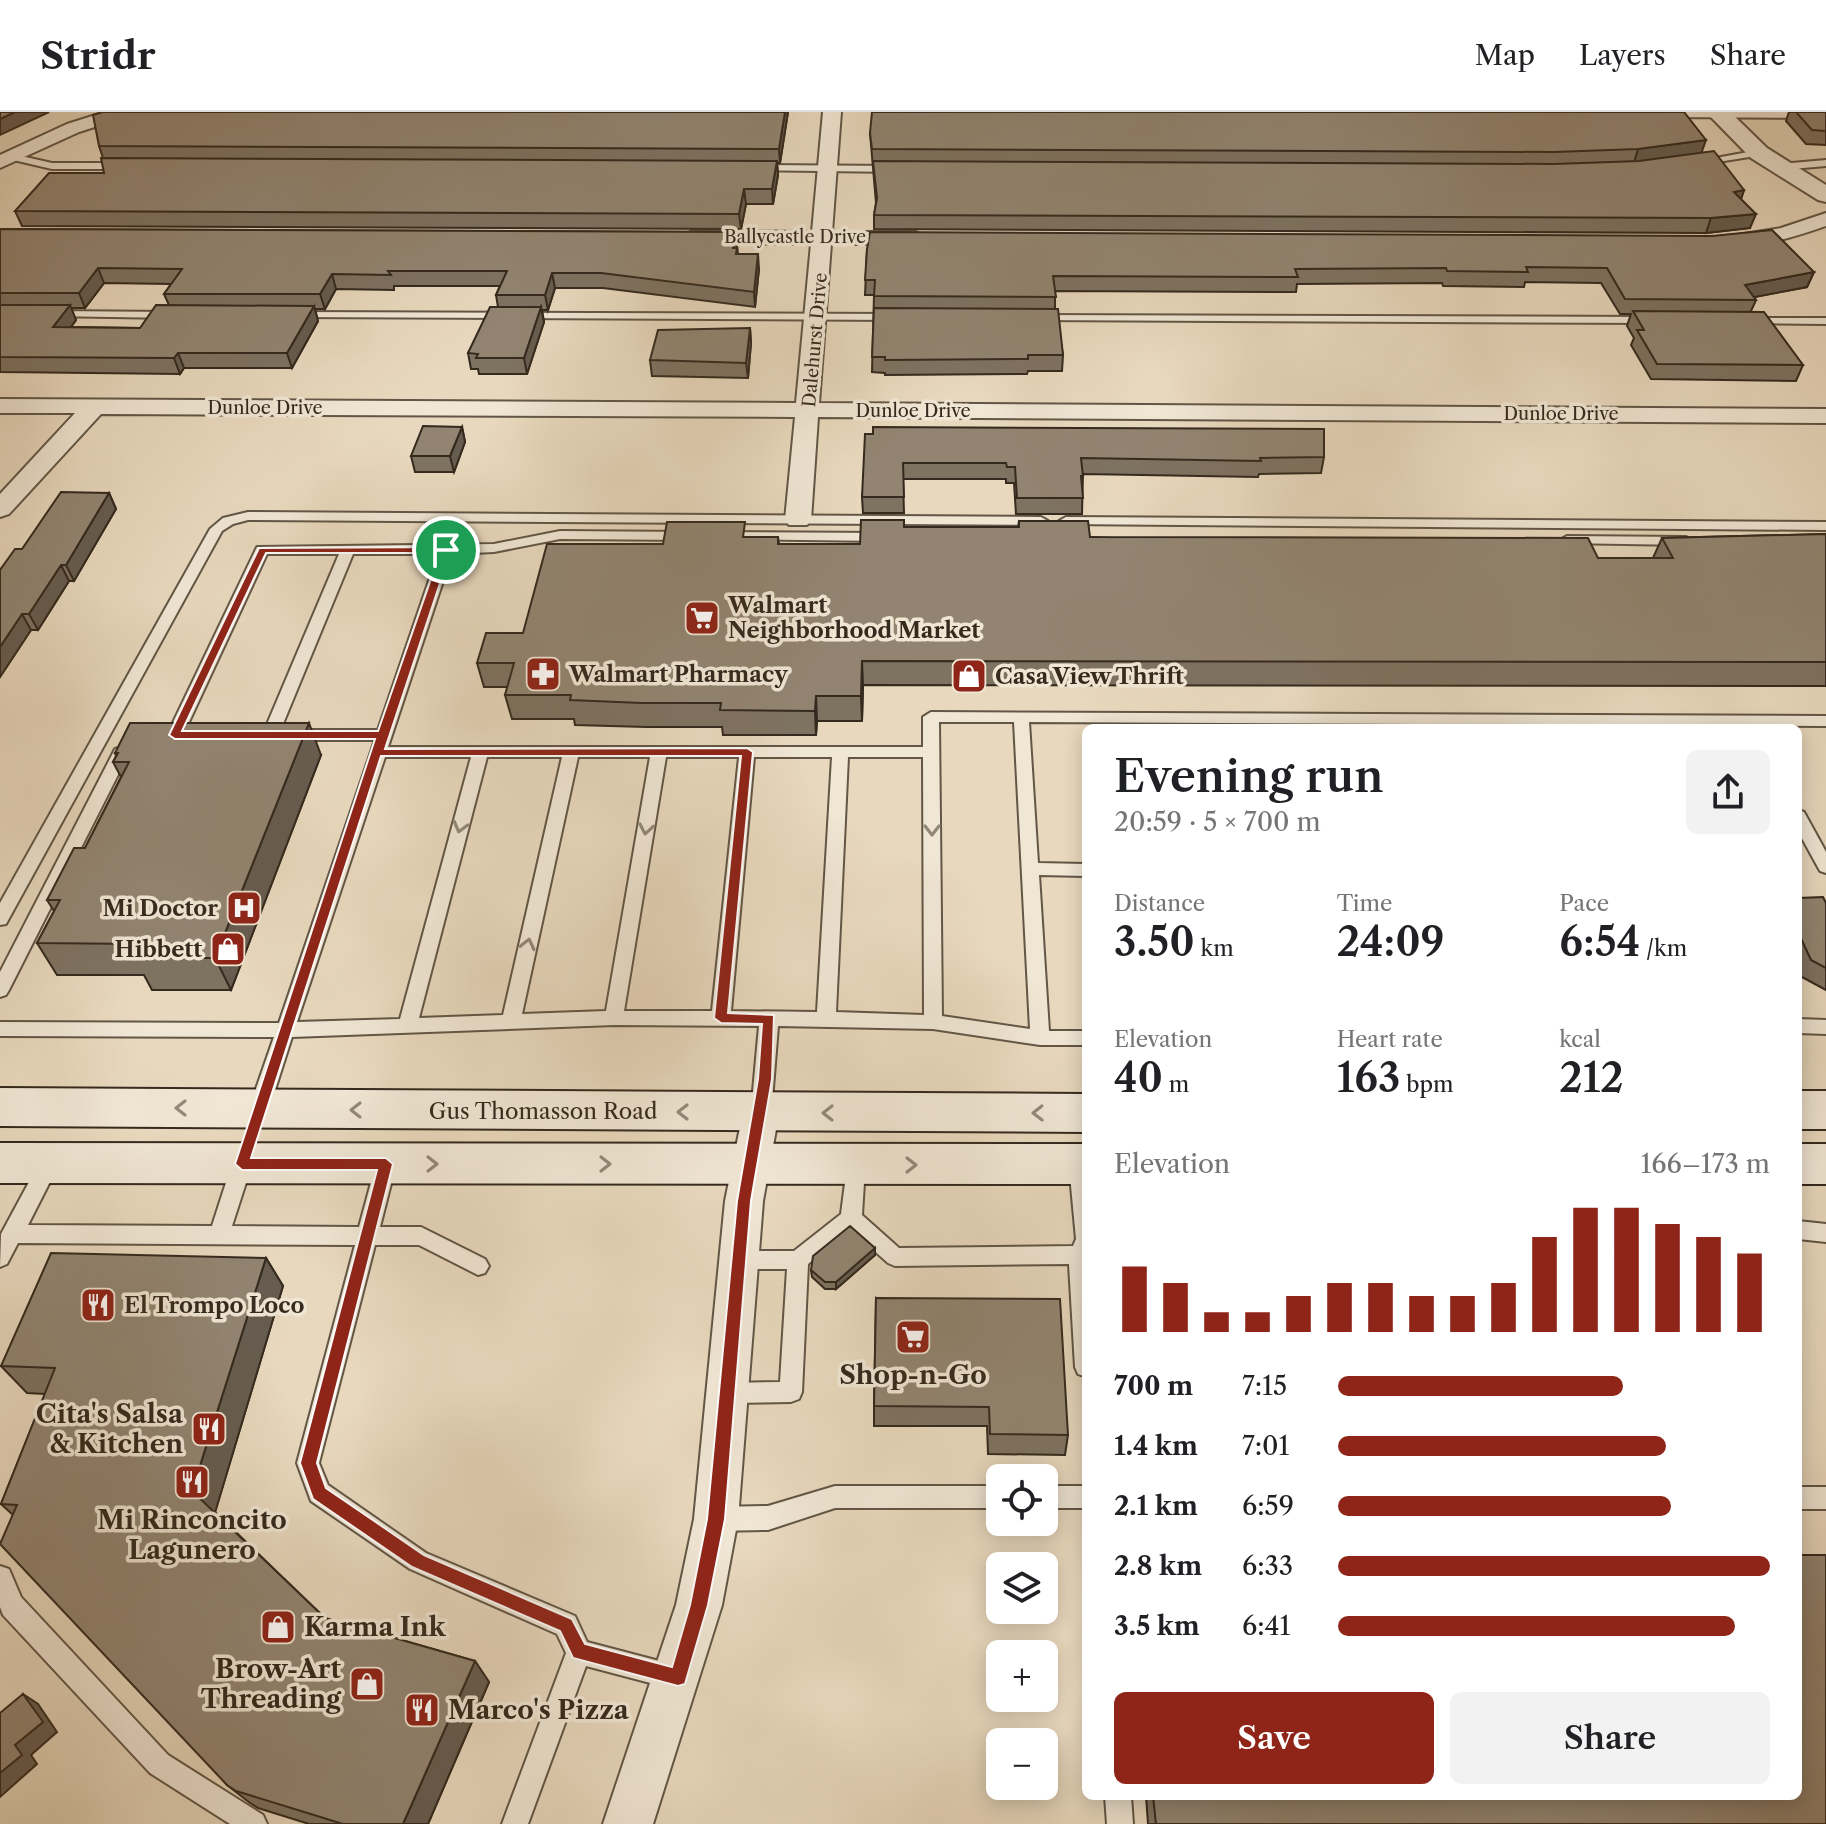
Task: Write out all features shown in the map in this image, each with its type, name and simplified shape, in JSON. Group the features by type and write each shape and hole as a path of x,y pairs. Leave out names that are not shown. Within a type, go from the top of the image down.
{"main road":[{"name":"Gus Thomasson Road","path":"0,1107 1082,1113"},
{"path":"242,1164 259,1109"},
{"path":"1802,1110 1826,1110"},
{"path":"0,1163 1082,1164"},
{"path":"1802,1164 1826,1164"}],"street":[{"name":"Dalehurst Drive","path":"798,520 832,112"},
{"path":"1661,112 1826,113"},
{"path":"1717,112 1759,153 1826,195"},
{"path":"6,160 117,113"},
{"path":"1706,242 1785,234 1826,219"},
{"name":"Ballycastle Drive","path":"666,237 941,238"},
{"name":"Dunloe Drive","path":"0,406 1826,416"},
{"path":"0,509 94,407"},
{"path":"628,1824 699,1605 716,1519 738,1260 750,1164 761,1113"}],"lane":[{"path":"1689,163 1759,153"},
{"path":"6,160 52,166 132,166"},
{"path":"1780,167 1826,163"},
{"path":"749,168 906,169"},
{"path":"31,314 189,315"},
{"path":"283,315 912,318"},
{"path":"1022,318 1668,320"},
{"path":"1731,321 1826,321"},
{"path":"0,919 217,529 228,521 248,516 1826,526"},
{"path":"0,990 121,753 169,738 262,550 494,548 560,535 892,537"},
{"path":"1557,540 1699,541"},
{"path":"348,550 262,736 480,752 932,752"},
{"path":"259,1109 446,550"},
{"path":"933,1022 931,717 1290,723 1747,724 1826,721"},
{"path":"1021,717 1040,1038"},
{"path":"408,1023 480,752"},
{"path":"511,1020 571,752"},
{"path":"614,1018 659,752"},
{"path":"721,1018 747,752"},
{"path":"826,1019 840,752"},
{"path":"1802,823 1826,867"},
{"path":"1031,869 1082,870"},
{"path":"0,1029 284,1030 511,1020 721,1018 933,1022 1040,1038 1082,1038"},
{"path":"761,1113 769,1019"},
{"path":"1802,1026 1826,1027"},
{"path":"0,1258 49,1164"},
{"path":"219,1236 242,1164"},
{"path":"386,1164 308,1463 319,1493 418,1561 566,1625 579,1652 515,1824"},
{"path":"738,1260 798,1260 851,1218 855,1166"},
{"path":"851,1218 895,1257 1082,1244"},
{"path":"1802,1230 1826,1233"},
{"path":"11,1234 421,1236 478,1266"},
{"path":"728,1393 791,1392 798,1260"},
{"path":"716,1519 768,1518 835,1497 986,1497"},
{"path":"1058,1497 1082,1497"},
{"path":"1802,1498 1826,1498"},
{"path":"0,1578 12,1606 159,1764 254,1824"},
{"path":"579,1652 678,1677"},
{"path":"1118,1800 1120,1824"}],"building":[{"path":"0,112 15,112 0,119"},
{"path":"103,112 785,112 779,149 99,146 93,115"},
{"path":"872,112 1684,112 1706,140 1638,149 1554,152 872,149"},
{"path":"1796,112 1826,112 1826,131 1812,130"},
{"path":"1714,151 1744,190 1734,192 1756,214 1711,218 874,215 877,198 873,161 1554,164 1639,161"},
{"path":"101,158 777,161 772,189 744,189 739,214 15,211 49,173 104,173"},
{"path":"0,229 736,232 733,248 737,248 736,254 758,254 754,292 601,273 552,273 545,295 496,295 507,271 388,271 391,275 332,274 320,294 164,294 182,269 98,268 79,293 0,293"},
{"path":"1772,230 1814,272 1745,285 1756,300 1625,299 1607,268 1526,267 1528,272 1447,271 1446,268 1295,269 1298,277 1053,276 1056,297 874,296 875,280 865,280 870,232 1712,236"},
{"path":"0,305 70,305 53,327 140,328 156,305 314,306 287,353 178,353 174,358 0,357"},
{"path":"490,307 541,307 524,358 476,358 478,354 468,353"},
{"path":"874,308 1058,309 1063,355 1028,355 1028,359 885,360 885,357 872,357"},
{"path":"1633,311 1764,312 1803,365 1657,364 1637,330 1644,330"},
{"path":"750,328 746,363 650,360 658,330"},
{"path":"423,426 462,427 450,456 411,456"},
{"path":"873,427 1324,429 1324,457 1260,458 1261,461 1081,458 1083,498 1017,498 1015,467 1007,467 1006,463 903,463 904,497 862,497 865,434 873,434"},
{"path":"61,492 109,493 66,565 61,565 29,614 22,614 0,647 0,570 15,549 22,549"},
{"path":"861,520 904,520 904,527 1019,527 1019,521 1088,521 1090,537 1588,538 1598,558 1673,558 1662,538 1826,534 1826,662 862,661 861,696 816,696 815,711 720,710 721,703 642,703 570,700 571,695 505,695 514,663 477,663 486,633 523,633 547,544 663,544 667,522 745,522 743,537 778,537 778,544 860,544"},
{"path":"130,723 309,723 215,958 134,958 140,944 37,943 60,900 47,900 74,848 85,848 129,762 113,762"},
{"path":"1823,897 1826,903 1826,968 1811,960 1802,941 1802,898"},
{"path":"850,1226 875,1248 836,1282 825,1282 811,1270 813,1256"},
{"path":"51,1253 266,1258 192,1491 325,1618 475,1661 403,1824 343,1824 236,1791 227,1785 0,1544 17,1505 1,1504 55,1368 1,1366"},
{"path":"876,1298 1060,1299 1068,1435 990,1434 989,1407 874,1406"},
{"path":"1802,1555 1826,1555 1826,1824 1156,1824 1153,1800 1802,1800"},
{"path":"23,1694 43,1722 15,1745 22,1755 0,1773 0,1713"}],"place":[{"name":"Walmart Neighborhood Market","path":"702,618"},
{"name":"Walmart Pharmacy","path":"543,674"},
{"name":"Casa View Thrift","path":"969,676"},
{"name":"Mi Doctor","path":"244,908"},
{"name":"Hibbett","path":"228,949"},
{"name":"El Trompo Loco","path":"98,1305"},
{"name":"Shop-n-Go","path":"913,1337"},
{"name":"Cita's Salsa & Kitchen","path":"209,1429"},
{"name":"Mi Rinconcito Lagunero","path":"192,1482"},
{"name":"Karma Ink","path":"278,1627"},
{"name":"Brow-Art Threading","path":"367,1684"},
{"name":"Marco's Pizza","path":"422,1710"}],"route":[{"path":"446,550 262,550 175,735 382,735 378,752 747,752 721,1018 769,1019 765,1079 744,1201 716,1519 699,1605 678,1677 579,1652 566,1625 418,1561 319,1493 308,1463 386,1164 242,1164 382,735 446,550"}]}
